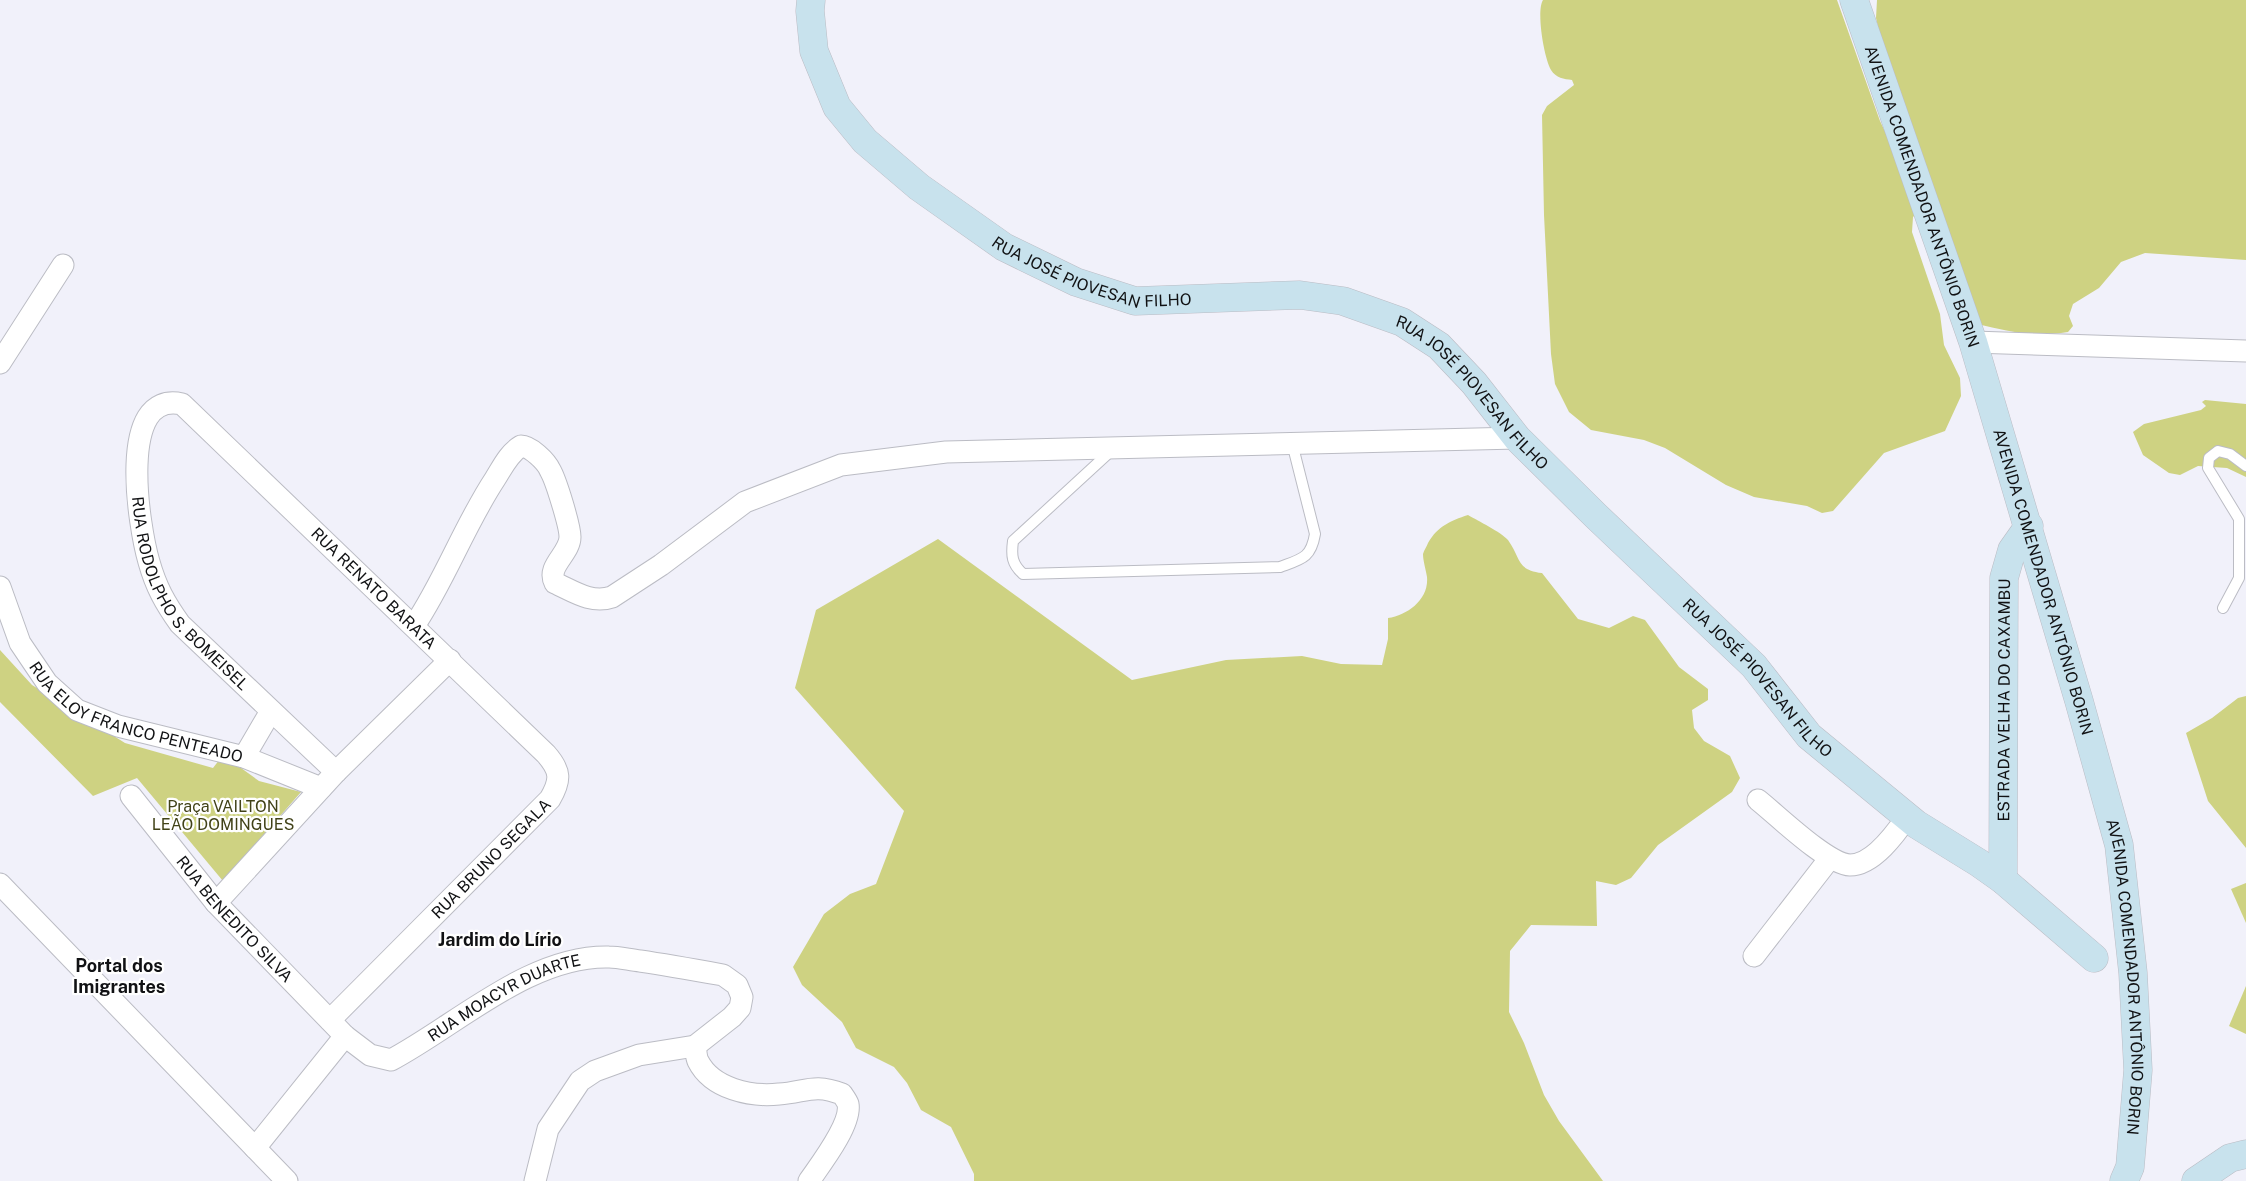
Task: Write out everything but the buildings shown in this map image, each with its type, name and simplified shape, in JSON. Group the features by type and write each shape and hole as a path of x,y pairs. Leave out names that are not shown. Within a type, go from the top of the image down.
{"street":[{"name":"RUA JOSÉ PIOVESAN FILHO","path":"811,0 810,11 814,51 837,107 865,142 918,186 1004,247 1076,282 1135,301 1300,295 1343,301 1402,322 1439,346 1474,383 1517,438 1603,523 1754,666 1809,736 1907,816 2003,880 2094,958"},
{"name":"AVENIDA COMENDADOR ANTÔNIO BORIN","path":"1854,0 1974,342 2029,526 2119,845 2133,973 2138,1070 2132,1176"},
{"path":"0,363 63,265"},
{"path":"1974,342 2246,350"},
{"name":"RUA RODOLPHO S. BOMEISEL","path":"182,404 170,401 159,406 147,416 140,436 138,472 140,521 149,562 162,598 180,624 336,772"},
{"name":"RUA RENATO BARATA","path":"182,404 546,754 554,764 559,777"},
{"path":"414,626 428,605 476,507 506,461 521,446 526,447 550,469 568,526 570,537 568,546 553,570 553,580 555,583 593,600 602,600 612,597 661,565 745,502 841,465 946,452 1517,438"},
{"name":"ESTRADA VELHA DO CAXAMBU","path":"2003,880 2004,578 2012,550 2029,526"},
{"name":"RUA ELOY FRANCO PENTEADO","path":"0,587 20,643 47,683 77,710 118,726 244,757 321,788"},
{"path":"216,903 336,772 450,660"},
{"path":"244,757 271,711"},
{"name":"RUA BRUNO SEGALA","path":"330,1020 550,799 557,788 559,777"},
{"name":"RUA BENEDITO SILVA","path":"131,796 216,903 345,1036"},
{"path":"1758,800 1830,858 1851,865 1868,859 1892,839 1907,816"},
{"path":"1754,956 1830,858"},
{"path":"0,884 287,1181"},
{"name":"RUA MOACYR DUARTE","path":"345,1036 370,1055 391,1060 476,1005 541,971 573,961 609,956 723,975 738,985 742,998 740,1008 732,1017 695,1046"},
{"path":"255,1148 345,1036"},
{"path":"534,1181 548,1129 580,1081 595,1071 638,1055 695,1046 697,1061 713,1079 742,1093 779,1094 814,1087 828,1088 842,1094 848,1104 846,1120 826,1158 809,1181"},
{"path":"2196,1181 2230,1158 2246,1154"}],"lane":[{"path":"1115,448 1013,541 1011,556 1014,566 1023,574 1280,567 1302,559 1313,548 1315,534 1292,443"},
{"path":"2223,608 2239,578 2239,519 2208,468 2209,458 2218,451 2230,454 2246,466"}],"green space":[{"path":"1543,0 1837,0 1880,121 1901,165 1902,133 1876,18 1877,0 2246,0 2246,260 2145,253 2121,262 2099,288 2073,304 2069,316 2073,326 2068,332 2022,333 1977,324 1916,214 1913,217 1912,232 1940,314 1944,345 1960,378 1961,396 1945,431 1884,453 1833,511 1822,513 1807,506 1754,497 1726,485 1665,448 1644,440 1591,430 1569,412 1555,384 1551,354 1544,215 1542,115 1547,106 1574,85 1572,80 1563,79 1555,75 1548,64 1540,14"},
{"path":"2205,400 2246,404 2246,477 2227,468 2198,466 2180,475 2169,473 2143,455 2133,432 2144,424 2201,410 2206,406 2202,402"},
{"path":"1468,515 1505,537 1523,566 1542,573 1578,619 1609,628 1633,616 1645,620 1679,667 1708,689 1708,700 1692,710 1694,728 1704,741 1730,756 1740,778 1732,792 1658,845 1631,878 1616,885 1596,881 1597,926 1531,925 1510,951 1509,1012 1524,1043 1544,1095 1559,1121 1603,1181 974,1181 974,1174 951,1127 921,1110 907,1083 894,1067 856,1048 842,1022 802,985 793,967 824,914 850,894 876,884 904,811 795,688 816,610 938,539 1132,680 1226,660 1302,656 1341,664 1382,665 1388,639 1388,618 1410,610 1425,592 1427,577 1423,554 1428,543 1436,532 1445,525"},
{"name":"Praça VAILTON LEÃO DOMINGUES","path":"0,650 32,685 125,743 213,768 223,755 259,781 301,792 223,881 137,778 93,796 0,702"},
{"path":"2246,696 2246,848 2208,801 2186,733 2212,718 2238,698"},
{"path":"2246,883 2246,923 2231,889"},
{"path":"2246,986 2246,1034 2229,1026"}],"district":[{"name":"Jardim do Lírio","path":"500,940"},
{"name":"Portal dos Imigrantes","path":"119,976"}]}
